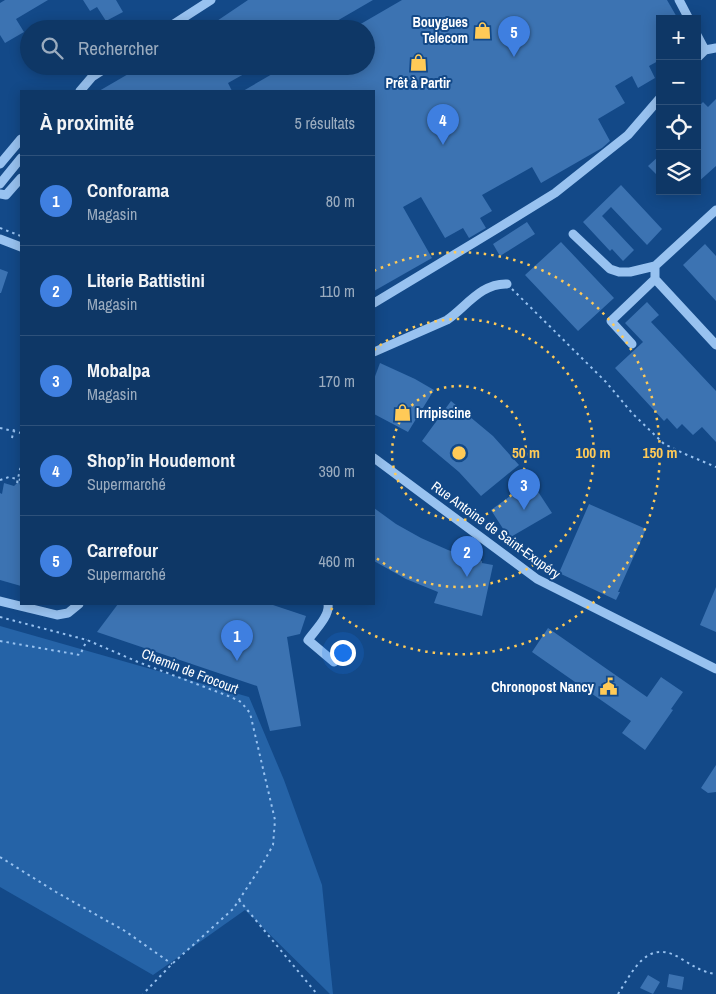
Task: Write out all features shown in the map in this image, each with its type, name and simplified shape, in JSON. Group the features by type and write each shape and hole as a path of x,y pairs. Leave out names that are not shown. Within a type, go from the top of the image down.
{"street":[{"path":"180,20 211,0"},
{"path":"679,0 687,15"},
{"path":"701,42 705,50"},
{"path":"701,54 705,50 716,48"},
{"path":"81,90 95,75"},
{"path":"375,302 555,192 628,135 656,103"},
{"path":"0,164 20,140"},
{"path":"0,184 20,159"},
{"path":"0,194 6,196 20,179"},
{"path":"573,234 610,269 618,272 630,272 655,266 716,210"},
{"path":"0,239 20,247"},
{"path":"655,266 655,279 716,345"},
{"path":"632,344 611,321 655,279"},
{"path":"375,352 447,320 455,315 474,296 490,287 497,284 507,284"},
{"name":"Rue Antoine de Saint-Exupéry","path":"375,459 537,580 716,669"},
{"path":"0,600 57,615 68,613 78,605"},
{"path":"328,605 327,614 308,640 334,662"}],"path":[{"path":"0,228 20,236"},
{"path":"507,284 606,382 632,413 664,444 716,467"},
{"path":"0,428 20,433"},
{"path":"12,438 14,430"},
{"path":"0,480 9,477 20,480 17,483"},
{"name":"Chemin de Frocourt","path":"0,617 87,640 241,702 250,713 276,820 273,845 233,909 172,964 143,994"},
{"path":"0,641 80,655 87,640"},
{"path":"0,857 56,892 125,930 172,964"},
{"path":"239,900 317,994"},
{"path":"618,994 637,964 647,956 657,952 674,955 701,971 716,974"}],"shaded area":[{"path":"0,626 249,697 284,780 322,885 333,994 330,994 245,910 153,975 0,887"}],"building":[{"path":"5,0 48,0 16,19 20,26 20,34 5,43 0,35 0,3"},
{"path":"83,0 116,0 123,12 105,20 97,7 90,11"},
{"path":"248,0 373,0 339,20 218,20"},
{"path":"402,0 667,0 676,15 656,15 656,62 649,66 655,78 638,88 632,76 615,86 625,103 598,119 610,141 602,148 541,183 532,167 482,195 492,211 480,218 486,228 469,238 463,228 445,238 421,197 403,207 432,258 375,290 375,90 245,90 271,75 375,75 375,20 368,20"},
{"path":"127,75 242,75 228,83 232,90 101,90"},
{"path":"716,99 716,166 701,179 701,104 703,102 708,107"},
{"path":"656,159 656,174 648,166"},
{"path":"621,185 662,229 647,245 611,207 602,216 634,250 623,261 612,249 610,251 583,222"},
{"path":"527,222 535,234 500,256 493,244"},
{"path":"561,242 614,298 578,331 525,275"},
{"path":"705,244 716,256 716,301 683,265"},
{"path":"0,269 8,272 1,293 0,293"},
{"path":"647,302 659,315 651,322 716,391 716,442 702,427 693,435 682,424 677,429 667,418 664,421 615,368 643,342 625,323"},
{"path":"380,363 434,390 408,432 375,415 375,376"},
{"path":"451,401 493,436 519,465 481,496 459,472 422,441"},
{"path":"19,481 20,586 0,580 0,493 2,494 4,483 14,486"},
{"path":"531,481 552,513 509,538 491,510"},
{"path":"589,504 646,529 616,600 559,573"},
{"path":"375,509 396,524 421,538 448,550 482,561 482,563 493,565 482,616 434,603 438,592 406,579 375,562"},
{"path":"716,587 716,632 700,625"},
{"path":"117,605 273,605 306,616 300,634 287,637 301,726 270,731 257,686 97,632"},
{"name":"Chronopost Nancy","path":"548,628 647,697 661,677 683,692 645,750 622,733 631,721 532,652"},
{"path":"716,765 716,792 708,793 701,788"},
{"path":"669,974 684,977 682,990 667,987"},
{"path":"648,975 660,982 653,994 640,988"}],"place":[{"name":"Bouygues Telecom","path":"482,30"},
{"name":"Carrefour","path":"514,57"},
{"name":"Prêt à Partir","path":"418,63"},
{"name":"Shop’in Houdemont","path":"443,145"},
{"name":"Irripiscine","path":"402,413"},
{"name":"Mobalpa","path":"524,510"},
{"name":"Literie Battistini","path":"467,577"},
{"name":"Conforama","path":"237,661"},
{"name":"Chronopost Nancy","path":"608,687"}]}
